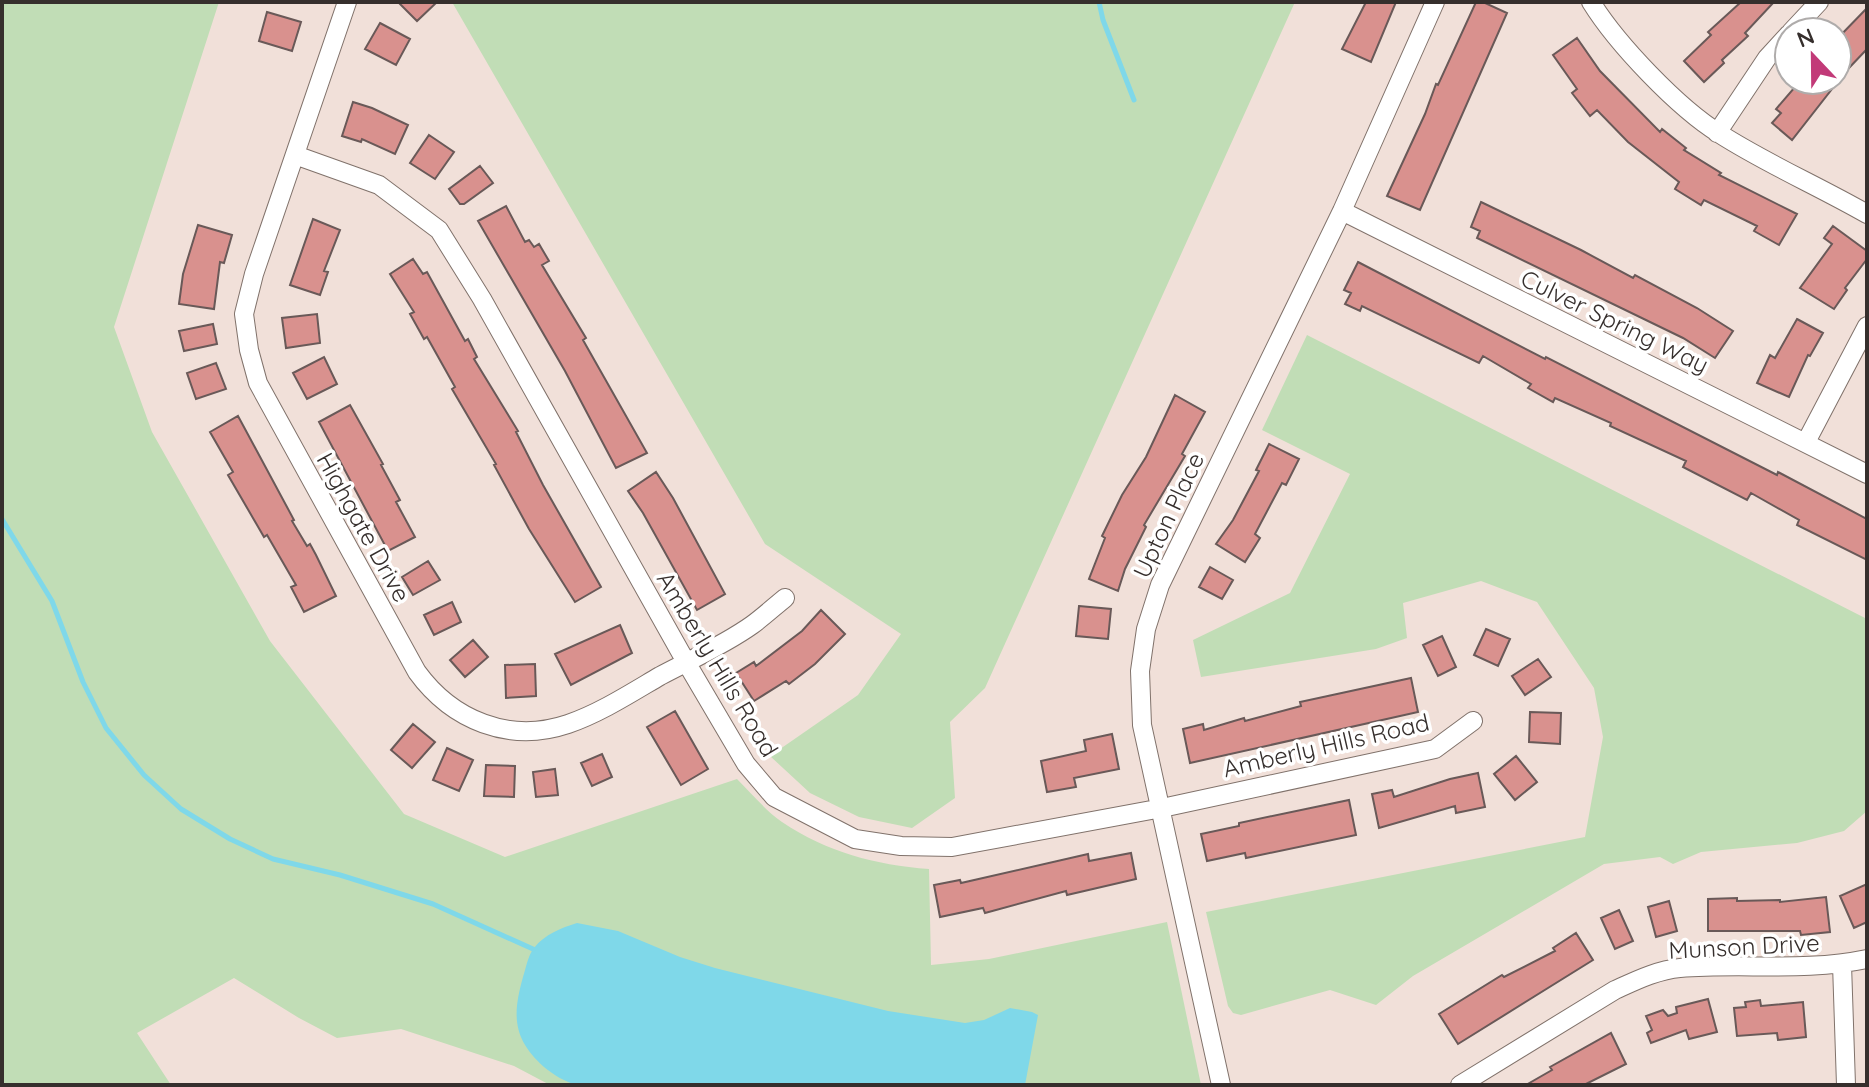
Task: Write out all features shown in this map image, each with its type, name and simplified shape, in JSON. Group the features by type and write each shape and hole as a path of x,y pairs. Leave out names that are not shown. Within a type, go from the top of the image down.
{"street":[{"name":"Highgate Drive","path":"347,2 254,274 244,314 258,383 411,661 433,694 474,722 499,729 530,731 567,724 751,626 785,598"},
{"name":"Upton Place","path":"1221,1085 1142,725 1140,671 1146,629 1160,585 1342,211 1435,2"},
{"path":"1591,2 1639,62 1717,133 1867,214"},
{"path":"1717,133 1773,51"},
{"name":"Amberly Hills Road","path":"295,155 379,185 439,230 482,299 746,764 774,797 855,839 901,846 952,847 1162,808 1435,749 1473,721"},
{"name":"Culver Spring Way","path":"1342,211 1867,474"},
{"path":"1806,442 1867,326"},
{"name":"Munson Drive","path":"1460,1085 1615,990 1639,979 1677,968 1821,967 1867,959"},
{"path":"1842,964 1846,1085"}],"green space":[{"path":"2,2 219,2 114,327 152,432 270,641 404,814 505,857 737,779 776,818 816,841 871,860 929,869 931,965 989,959 1167,922 1201,1085 550,1085 514,1066 401,1029 337,1038 234,978 137,1033 171,1085 2,1085"},
{"path":"452,2 1295,2 985,688 950,722 955,798 912,828 859,817 810,793 770,756 858,695 901,634 765,544"},
{"path":"1307,335 1867,619 1867,811 1844,831 1797,843 1701,852 1673,864 1660,857 1604,864 1413,976 1376,1005 1330,990 1241,1015 1233,1013 1228,1006 1206,912 1585,837 1603,737 1594,688 1537,602 1481,581 1403,603 1407,638 1376,649 1201,677 1193,640 1290,593 1350,474 1262,430"}],"water":[{"path":"577,923 618,931 715,968 888,1011 965,1023 984,1020 1010,1008 1032,1012 1038,1015 1025,1085 573,1084 544,1067 526,1047 518,1026 517,1004 532,951 548,935"}],"building":[{"path":"398,2 437,2 417,21"},
{"path":"1366,2 1396,2 1371,62 1342,49"},
{"path":"1476,2 1507,13 1420,210 1387,196"},
{"path":"1741,2 1774,2 1745,33 1748,36 1704,82 1684,61 1711,35 1708,32"},
{"path":"1867,8 1867,49 1853,64 1853,22"},
{"path":"267,12 301,22 292,51 259,41"},
{"path":"380,23 410,39 396,65 365,49"},
{"path":"1577,38 1600,71 1660,132 1662,129 1686,148 1684,150 1721,173 1719,175 1797,214 1779,245 1754,231 1757,226 1704,200 1701,205 1675,189 1679,182 1628,142 1597,110 1590,116 1572,93 1577,89 1553,55"},
{"path":"1787,96 1826,96 1792,140 1772,123 1781,113 1776,109"},
{"path":"353,102 408,125 395,154 362,139 361,142 342,136"},
{"path":"429,135 454,152 435,179 410,163"},
{"path":"480,166 493,183 460,204 449,189"},
{"path":"1481,202 1633,278 1635,275 1733,331 1715,358 1683,338 1477,238 1480,231 1471,227"},
{"path":"506,206 525,242 529,240 534,247 539,244 549,261 542,265 586,338 583,340 647,453 616,468 565,371 478,221"},
{"path":"313,219 340,230 324,271 328,272 320,295 290,285"},
{"path":"198,225 232,235 224,263 220,262 214,309 179,304 183,274"},
{"path":"1833,226 1867,251 1867,259 1834,309 1800,288 1832,244 1824,238"},
{"path":"413,259 423,274 427,272 465,341 468,339 477,357 474,359 518,431 543,485 601,587 575,602 529,529 496,464 452,389 455,387 427,337 424,339 410,314 414,312 390,274"},
{"path":"1358,262 1867,519 1867,560 1797,525 1799,520 1751,493 1747,500 1683,467 1686,461 1610,426 1611,423 1555,398 1553,402 1528,388 1531,384 1483,356 1479,363 1362,306 1360,311 1345,304 1351,293 1344,290"},
{"path":"317,314 320,343 286,348 282,318"},
{"path":"1797,319 1823,333 1808,355 1789,397 1757,383 1770,355 1775,358"},
{"path":"213,324 217,344 184,351 179,331"},
{"path":"324,357 337,384 307,399 293,373"},
{"path":"216,363 226,389 196,399 187,373"},
{"path":"1175,395 1205,412 1182,454 1185,456 1144,525 1146,527 1125,569 1118,591 1089,579 1105,538 1102,536 1122,495 1146,457"},
{"path":"350,405 383,464 400,500 396,502 415,537 388,551 319,422"},
{"path":"238,416 292,521 307,546 310,544 336,596 304,612 291,587 296,585 228,475 233,472 210,432"},
{"path":"1269,444 1299,459 1286,485 1282,483 1255,534 1260,538 1245,562 1216,544 1233,520 1259,471 1256,470"},
{"path":"656,472 725,594 697,610 628,491"},
{"path":"428,561 440,580 413,595 402,577"},
{"path":"1210,567 1233,580 1222,599 1199,587"},
{"path":"452,602 461,622 434,635 424,615"},
{"path":"1079,606 1111,609 1108,639 1076,636"},
{"path":"821,610 845,634 789,684 786,681 754,701 736,673 754,662 756,666 802,631"},
{"path":"620,625 632,653 571,685 555,654"},
{"path":"1486,629 1510,639 1498,666 1474,655"},
{"path":"1442,636 1456,667 1438,676 1423,645"},
{"path":"473,640 488,657 465,677 450,660"},
{"path":"1538,659 1551,677 1525,695 1512,676"},
{"path":"535,664 536,696 506,698 505,665"},
{"path":"1411,678 1418,712 1190,763 1183,729 1203,724 1204,730 1244,718 1245,721 1301,706 1300,702"},
{"path":"675,711 708,769 681,785 647,727"},
{"path":"1530,712 1561,713 1560,744 1529,742"},
{"path":"413,724 435,742 412,768 391,750"},
{"path":"1112,734 1119,769 1074,778 1076,787 1047,792 1041,761 1086,751 1084,740"},
{"path":"447,748 473,760 459,791 433,780"},
{"path":"602,754 612,777 592,786 581,763"},
{"path":"1516,756 1537,782 1515,800 1494,774"},
{"path":"486,765 515,766 514,797 484,796"},
{"path":"555,769 558,795 536,797 533,772"},
{"path":"1478,773 1485,807 1456,813 1455,806 1379,828 1372,794 1392,790 1394,797"},
{"path":"1349,800 1356,835 1246,858 1245,853 1207,861 1201,834"},
{"path":"1131,853 1136,879 1067,895 1066,891 985,913 983,908 940,917 934,885 960,880 961,883 1088,854 1089,861"},
{"path":"1867,884 1867,922 1854,928 1840,896"},
{"path":"1826,897 1830,932 1801,935 1800,931 1708,931 1708,899 1780,902"},
{"path":"1669,901 1677,931 1656,937 1648,907"},
{"path":"1619,910 1633,941 1615,949 1601,918"},
{"path":"1576,933 1593,960 1458,1044 1439,1014 1502,975 1504,977 1555,951 1553,948"},
{"path":"1708,999 1717,1032 1689,1039 1686,1030 1651,1043 1647,1033 1652,1030 1646,1016 1663,1010 1668,1016 1677,1013 1676,1007"},
{"path":"1760,1000 1761,1006 1803,1002 1806,1037 1778,1040 1777,1033 1737,1036 1734,1008 1746,1007 1745,1002"},
{"path":"1611,1033 1626,1064 1584,1085 1526,1085 1552,1070 1550,1067"}],"waterway":[{"path":"1099,2 1134,100"},
{"path":"2,519 52,601 83,682 106,728 144,775 181,809 230,839 273,859 340,875 433,904 533,949"}]}
